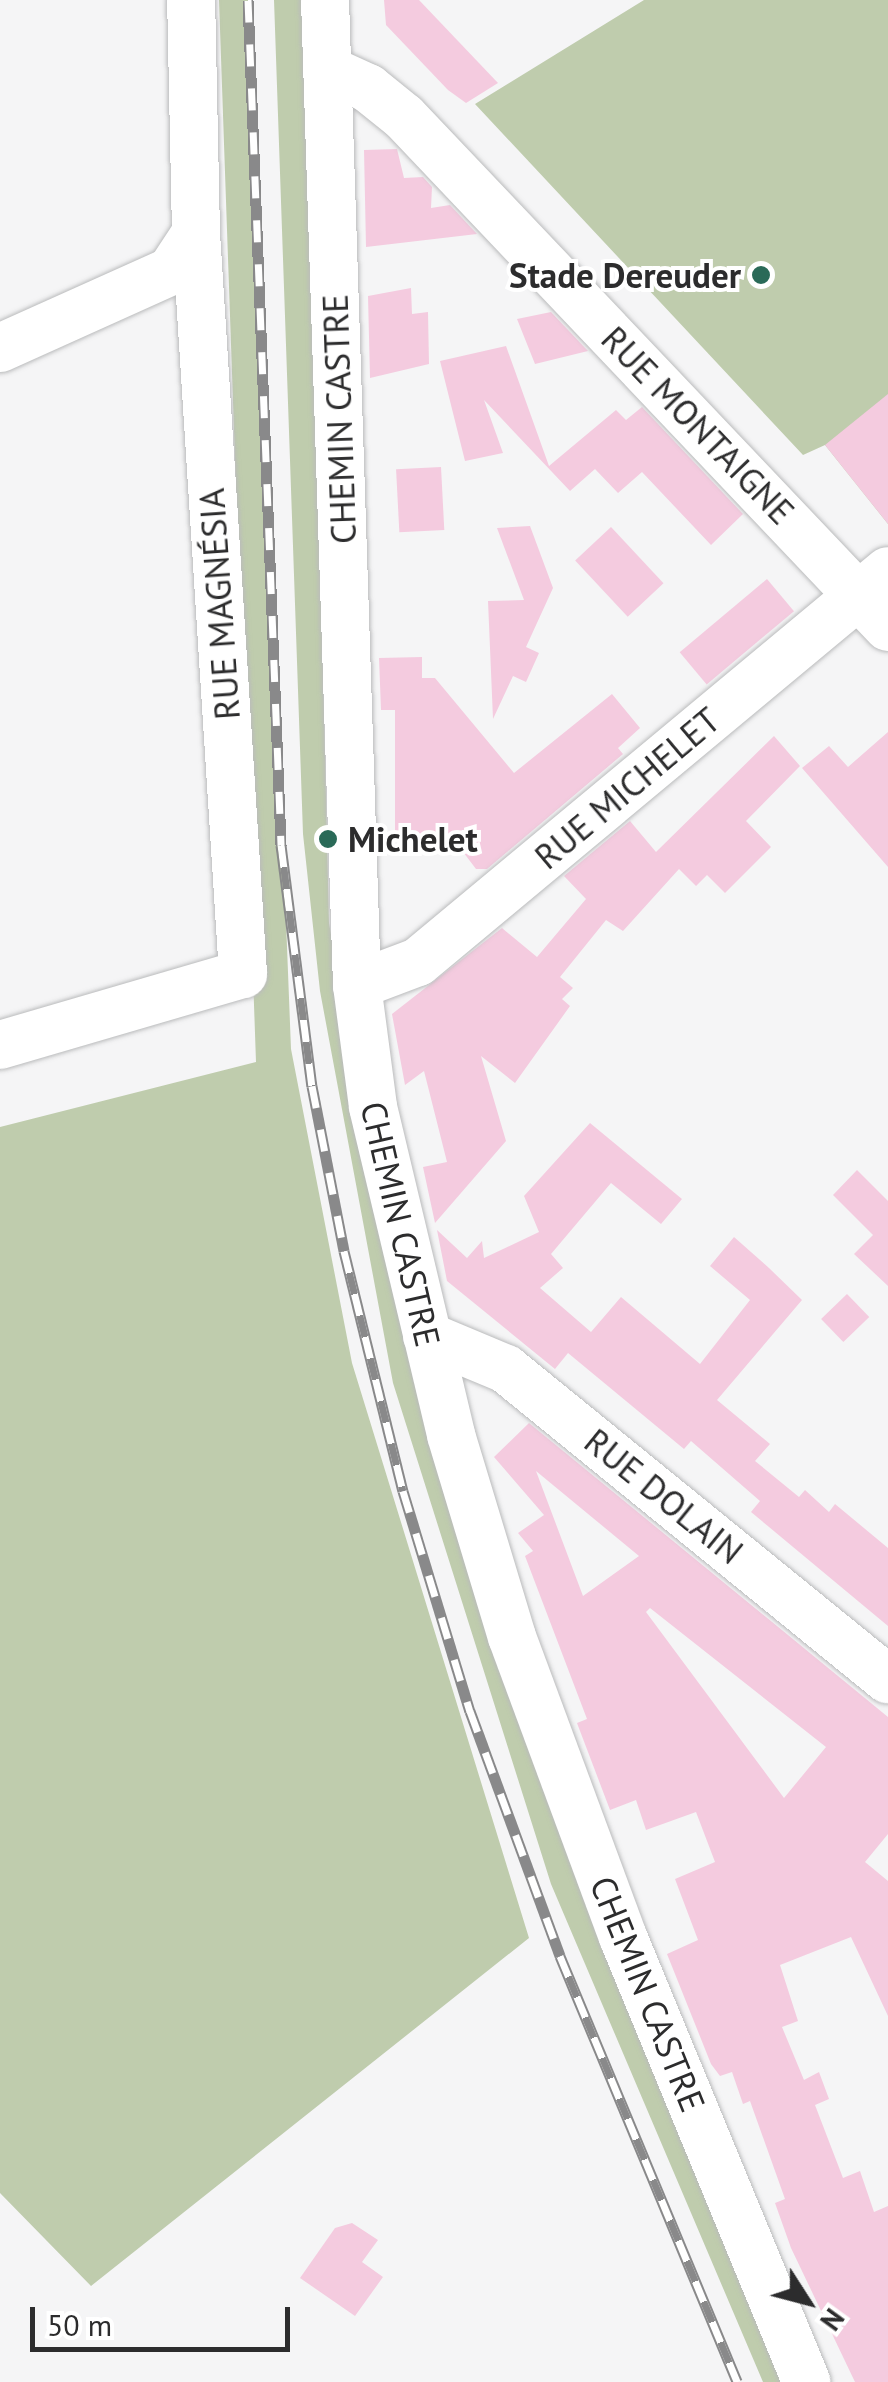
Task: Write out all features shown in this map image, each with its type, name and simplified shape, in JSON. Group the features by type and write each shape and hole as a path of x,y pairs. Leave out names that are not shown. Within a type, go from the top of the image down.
{"street":[{"name":"RUE MAGNÉSIA","path":"0,1046 242,974 196,233 191,0"},
{"name":"CHEMIN CASTRE","path":"325,0 357,985 372,1107 427,1336 544,1730 806,2382"},
{"name":"RUE MONTAIGNE","path":"328,70 396,108 878,597"},
{"path":"0,348 171,271 196,233"},
{"name":"RUE MICHELET","path":"357,985 418,962 878,597"},
{"name":"RUE DOLAIN","path":"427,1336 506,1370 888,1679"}],"green space":[{"path":"219,0 250,0 291,1049 352,1363 529,1938 91,2286 0,2193 0,1127 256,1062"},
{"path":"274,0 307,0 329,923 367,1144 785,2382 763,2382 551,1884 393,1383 320,991 303,834"},
{"name":"Stade Dereuder","path":"644,0 888,0 888,524 825,445 803,455 475,104"}],"building":[{"path":"384,0 419,0 498,83 466,103 448,90 386,25"},
{"path":"397,149 404,178 423,177 432,187 431,208 450,205 477,234 366,247 364,150"},
{"path":"411,288 412,314 428,312 429,364 370,378 368,296"},
{"path":"551,312 588,351 535,364 517,319"},
{"path":"506,346 549,466 616,410 626,420 642,407 743,514 711,545 642,472 618,493 595,469 570,491 484,400 503,453 465,461 440,361"},
{"path":"888,394 888,524 825,445"},
{"path":"441,467 444,530 399,532 396,469"},
{"path":"530,526 553,588 526,647 539,653 526,682 513,676 493,719 488,601 524,600 497,528"},
{"path":"611,527 664,583 628,617 575,560"},
{"path":"767,579 794,611 707,684 680,652"},
{"path":"422,657 422,678 435,678 514,773 612,694 640,728 618,748 623,754 487,869 476,869 451,836 395,839 395,710 381,710 379,658"},
{"path":"888,732 888,867 802,768 829,746 848,767"},
{"path":"774,736 800,766 746,821 771,847 725,893 707,875 696,886 679,869 623,931 606,920 560,977 573,988 562,999 570,1006 515,1083 481,1056 506,1141 435,1223 423,1167 447,1162 424,1071 405,1085 392,1014 502,928 537,957 586,899 564,876 630,821 656,852"},
{"path":"590,1123 682,1199 661,1224 611,1183 551,1254 563,1268 540,1288 591,1332 621,1297 700,1364 750,1300 710,1266 734,1237 802,1300 717,1400 770,1444 755,1461 799,1497 805,1490 829,1512 835,1504 888,1548 888,1626 751,1512 760,1501 691,1441 684,1449 568,1353 555,1369 447,1281 437,1230 467,1258 482,1241 484,1258 539,1232 524,1196"},
{"path":"857,1170 888,1201 888,1286 854,1254 873,1235 833,1195"},
{"path":"847,1294 869,1317 843,1342 821,1319"},
{"path":"529,1423 888,1717 888,1834 865,1862 888,1881 888,2016 851,1937 780,1965 798,2021 782,2027 804,2080 819,2072 829,2099 815,2105 843,2178 860,2171 874,2212 888,2206 888,2382 855,2382 791,2248 775,2203 785,2199 750,2101 743,2104 732,2072 720,2076 711,2064 667,1954 698,1940 675,1879 715,1862 696,1812 646,1830 636,1800 610,1810 577,1723 587,1719 525,1556 533,1551 518,1533 544,1515 494,1457","holes":["536,1471 639,1556 583,1596","650,1608 826,1747 784,1798 646,1612"]},
{"path":"352,2223 378,2240 362,2262 383,2277 355,2316 300,2278 335,2228"}],"railway":[{"path":"248,0 281,845 312,1086 344,1251 403,1491 470,1711 560,1956 737,2382"}],"place":[{"name":"Stade Dereuder","path":"761,275"},
{"name":"Michelet","path":"328,839"}]}
